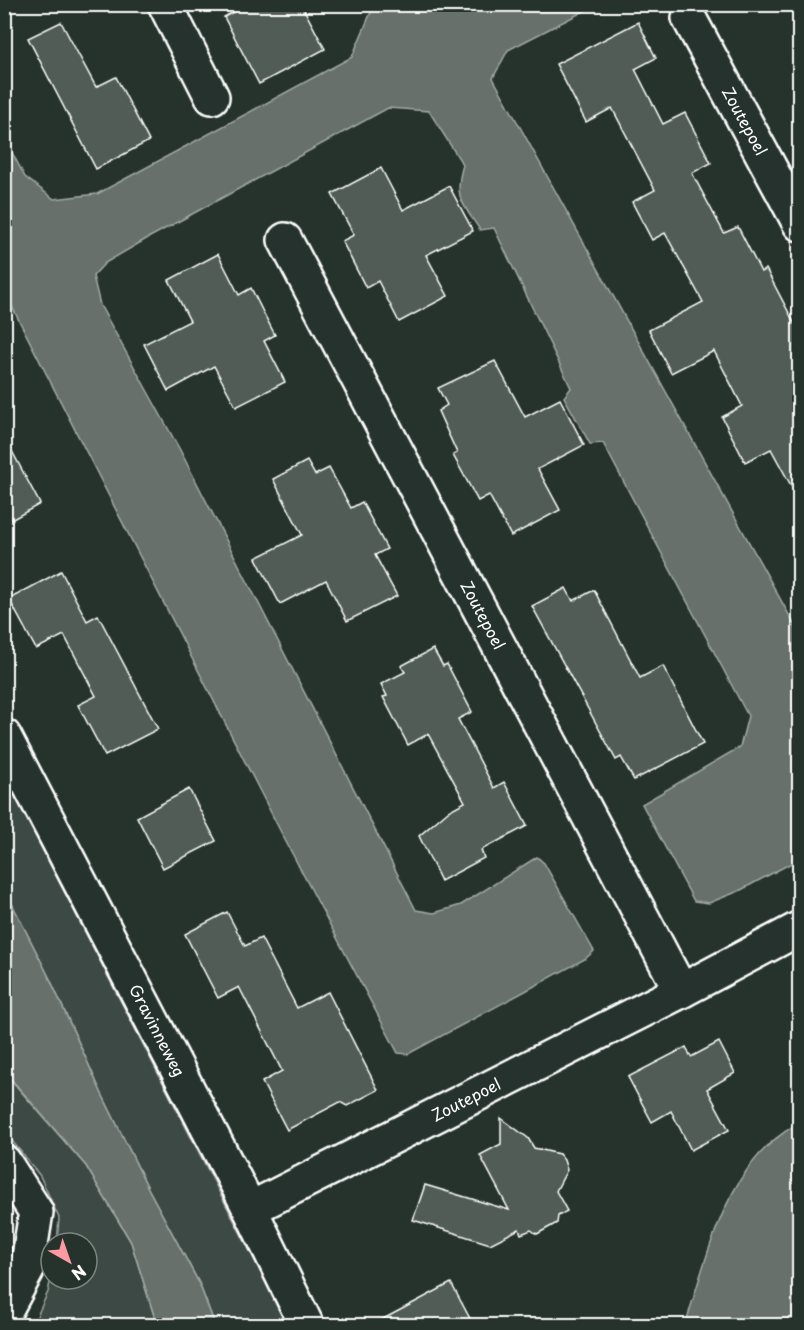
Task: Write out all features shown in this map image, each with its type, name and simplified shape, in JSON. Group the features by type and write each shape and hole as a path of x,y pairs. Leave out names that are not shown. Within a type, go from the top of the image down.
{"street":[{"path":"165,4 212,97"},
{"name":"Zoutepoel","path":"689,18 800,224"},
{"name":"Zoutepoel","path":"285,240 681,991"},
{"name":"Gravinneweg","path":"4,735 250,1209 307,1326"},
{"name":"Zoutepoel","path":"250,1209 681,991 800,928"},
{"path":"4,1162 36,1212 27,1270 4,1313"}],"shaded area":[{"path":"374,5 596,5 508,50 493,78 799,633 799,859 739,891 709,903 694,901 642,804 740,747 748,716 603,443 590,444 564,397 571,388 494,228 480,230 461,200 459,185 463,165 429,111 388,108 105,263 93,276 100,305 180,450 416,910 434,913 461,905 537,857 544,863 594,951 585,959 408,1054 398,1053 286,842 5,293 5,139 25,177 54,199 97,194 352,57"},
{"path":"4,775 286,1325 215,1325 199,1283 149,1190 101,1092 50,979 5,890"},
{"path":"5,890 50,979 101,1092 149,1190 199,1283 215,1325 157,1325 131,1242 86,1166 5,1072"},
{"path":"4,1072 86,1166 131,1242 157,1325 33,1325 48,1291 99,1291 99,1231 58,1231 59,1218 40,1176 5,1132"},
{"path":"799,1123 799,1325 685,1325 712,1239 737,1185 754,1161 774,1140"}],"building":[{"path":"248,4 301,4 325,49 259,84 224,17"},
{"path":"61,22 96,87 116,77 149,141 96,169 28,38"},
{"path":"638,22 656,58 635,69 663,124 685,113 711,163 692,173 724,233 738,227 761,272 766,269 800,334 800,502 771,449 745,462 722,417 742,406 714,351 671,373 649,330 703,302 665,233 652,240 632,202 655,190 612,108 586,122 556,64"},
{"path":"381,168 403,210 449,186 473,231 426,255 448,296 399,322 378,281 366,288 342,241 354,235 332,194"},
{"path":"218,254 239,295 251,288 275,335 264,341 285,382 236,407 214,366 168,391 144,344 190,321 169,280"},
{"path":"495,361 525,417 560,399 584,445 538,469 560,510 511,536 489,495 478,501 453,455 457,453 438,411 447,405 438,388"},
{"path":"4,436 40,504 4,524"},
{"path":"307,461 315,475 329,468 351,508 362,502 387,549 375,555 397,596 347,621 326,580 280,604 256,558 302,535 273,479"},
{"path":"61,571 87,621 98,615 158,729 105,756 78,705 96,696 64,635 36,649 9,599"},
{"path":"566,588 573,601 594,590 640,678 663,666 703,744 634,780 621,757 616,760 532,606"},
{"path":"433,649 443,666 447,664 472,712 458,719 494,788 504,782 527,826 481,850 484,858 441,881 419,836 448,811 465,802 428,734 408,745 383,697 387,696 381,684 405,672 401,666"},
{"path":"189,789 216,841 163,868 137,817"},
{"path":"227,912 245,946 261,938 297,1008 328,992 378,1090 347,1106 340,1102 287,1130 262,1082 282,1071 239,987 218,998 185,934"},
{"path":"719,1042 735,1073 707,1089 729,1130 691,1150 671,1111 652,1122 628,1077 686,1047 691,1057"},
{"path":"501,1118 528,1138 534,1148 559,1154 564,1160 567,1170 556,1191 567,1211 558,1216 557,1223 537,1234 531,1230 521,1234 519,1229 490,1244 413,1220 425,1185 509,1210 480,1155 501,1144"},
{"path":"451,1283 474,1326 370,1326"}]}
